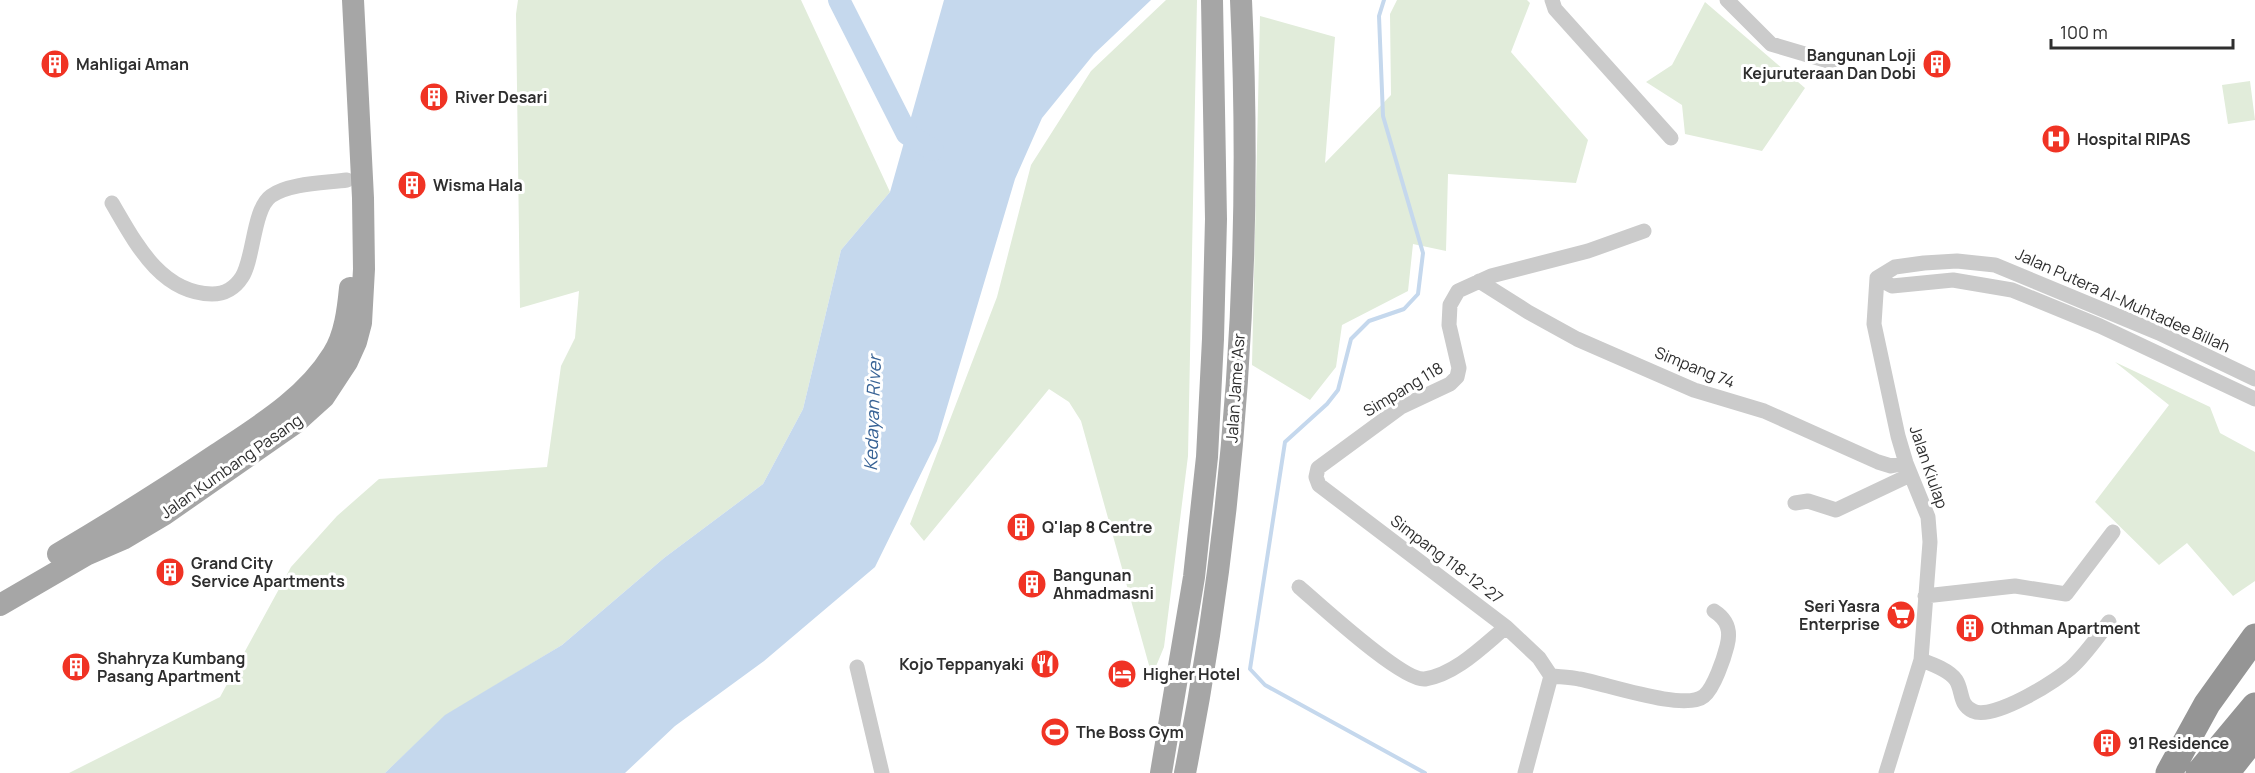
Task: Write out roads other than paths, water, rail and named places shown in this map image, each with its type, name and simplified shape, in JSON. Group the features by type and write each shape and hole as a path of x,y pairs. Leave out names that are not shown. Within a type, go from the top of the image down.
{"highway":[{"path":"2169,773 2206,704 2255,637"},
{"path":"2199,773 2255,706"},
{"path":"2226,773 2255,736"},
{"path":"2240,773 2255,757"}],"main road":[{"name":"Jalan Kumbang Pasang","path":"0,588 120,518 257,427 294,399 323,368 335,351 349,304 351,273 339,0"},
{"name":"Jalan Kumbang Pasang","path":"0,605 86,555 123,539 165,514 285,431 324,397 347,362 356,342 363,300 363,198 353,0"},
{"name":"Jalan Jame 'Asr","path":"1161,773 1194,577 1207,457 1216,219 1212,0"},
{"name":"Jalan Jame 'Asr","path":"1185,773 1218,579 1239,338 1244,118 1242,8"}],"street":[{"path":"1552,0 1555,9 1671,138"},
{"path":"1727,0 1771,44 1835,63"},
{"path":"112,203 139,248 161,274 196,294 222,294 234,286 243,275 260,214 269,197 280,191 347,180"},
{"name":"Simpang 118","path":"1316,477 1318,468 1401,407 1450,384 1457,377 1459,368 1449,325 1450,305 1458,291 1479,280 1588,251 1644,231"},
{"name":"Jalan Putera Al-Muhtadee Billah","path":"1877,278 1895,267 1924,263 1958,261 1995,265 2159,333 2255,379"},
{"name":"Jalan Putera Al-Muhtadee Billah","path":"1877,278 1892,286 1953,280 2012,290 2110,331 2255,399"},
{"name":"Jalan Kiulap","path":"1877,278 1874,324 1898,436 1908,469 1928,517 1930,542 1921,660 1886,773"},
{"name":"Simpang 74","path":"1479,280 1528,312 1577,339 1694,390 1764,411 1878,462 1908,469"},
{"path":"1795,503 1808,501 1827,509 1836,510 1908,469"},
{"name":"Simpang 118-12-27","path":"1316,477 1319,485 1506,627 1539,657 1551,676"},
{"path":"1925,596 2015,586 2066,594 2113,532"},
{"path":"1299,587 1364,642 1407,673 1422,679 1442,675 1471,656 1506,627"},
{"path":"1525,773 1551,676 1579,679 1674,701 1692,701 1704,697 1711,687 1730,637 1728,625 1723,616 1714,611"},
{"path":"1921,660 1936,666 1956,680 1963,703 1971,711 1980,714 1994,711 2051,683 2073,666 2109,622"},
{"path":"857,668 882,773"}],"water":[{"name":"Kedayan River","path":"944,0 1151,0 1094,54 1042,118 1015,179 937,441 875,567 764,661 675,726 625,773 385,773 445,715 562,645 664,558 763,484 803,409 841,250 890,192"}],"waterway":[{"path":"839,0 907,134 933,150"},
{"path":"1384,0 1379,16 1383,116 1423,253 1418,294 1404,309 1369,321 1351,339 1338,390 1327,404 1285,442 1250,669 1265,685 1425,773"}],"place":[{"name":"Mahligai Aman","path":"55,64"},
{"name":"Bangunan Loji Kejuruteraan Dan Dobi","path":"1937,64"},
{"name":"River Desari","path":"434,97"},
{"name":"Hospital RIPAS","path":"2056,139"},
{"name":"Wisma Hala","path":"412,185"},
{"name":"Q'lap 8 Centre","path":"1021,527"},
{"name":"Grand City Service Apartments","path":"170,572"},
{"name":"Bangunan Ahmadmasni","path":"1032,584"},
{"name":"Seri Yasra Enterprise","path":"1901,615"},
{"name":"Othman Apartment","path":"1970,628"},
{"name":"Kojo Teppanyaki","path":"1045,664"},
{"name":"Shahryza Kumbang Pasang Apartment","path":"76,667"},
{"name":"Higher Hotel","path":"1122,674"},
{"name":"The Boss Gym","path":"1055,732"},
{"name":"91 Residence","path":"2107,743"}]}
